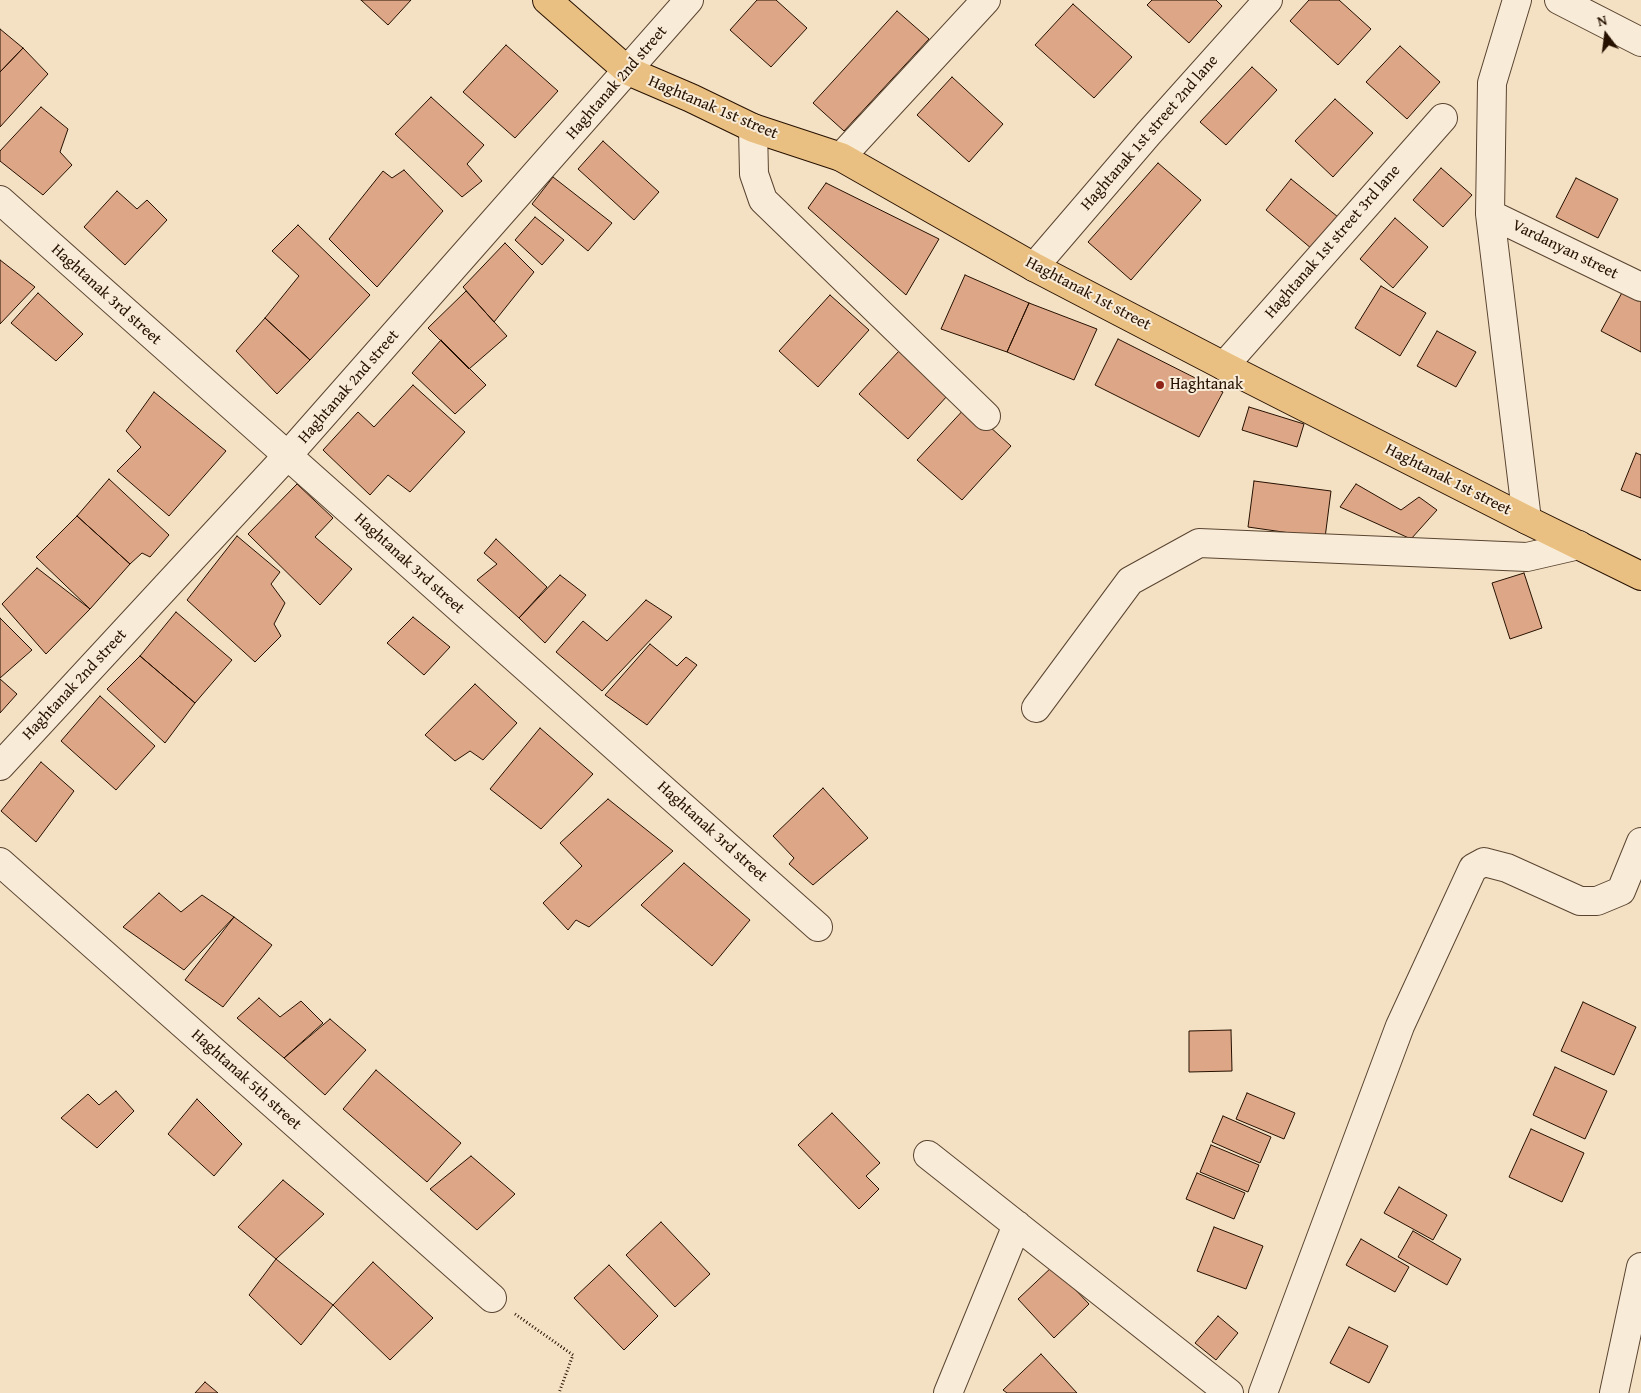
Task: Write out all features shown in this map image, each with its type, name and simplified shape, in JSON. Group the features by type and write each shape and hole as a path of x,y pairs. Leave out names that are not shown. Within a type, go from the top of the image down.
{"main road":[{"name":"Haghtanak 1st street","path":"547,0 628,71 691,98 753,128 841,157 1034,266 1224,366 1641,576"}],"street":[{"name":"Haghtanak 2nd street","path":"0,766 288,456 689,0"},
{"path":"841,157 986,0"},
{"name":"Haghtanak 1st street 2nd lane","path":"1034,266 1148,134 1268,0"},
{"path":"1517,0 1492,83 1490,214 1527,520"},
{"path":"1559,0 1641,42"},
{"name":"Haghtanak 1st street 3rd lane","path":"1224,366 1443,118"},
{"path":"753,128 754,174 763,200 986,416"},
{"name":"Haghtanak 3rd street","path":"0,200 818,927"},
{"name":"Vardanyan street","path":"1490,214 1641,287"},
{"path":"1036,708 1130,582 1199,543 1527,557 1578,545"},
{"path":"1263,1393 1400,1026 1473,868 1484,862 1508,868 1580,902 1597,901 1621,891 1641,842"},
{"name":"Haghtanak 5th street","path":"0,862 492,1298"},
{"path":"928,1155 1228,1393"},
{"path":"948,1393 1017,1226"},
{"path":"1614,1393 1641,1267"}],"path":[{"path":"492,1298 573,1355 559,1393"}],"building":[{"path":"361,0 411,0 388,25"},
{"path":"757,0 776,0 807,28 771,67 730,30"},
{"path":"1152,0 1216,0 1222,6 1189,43 1147,5"},
{"path":"1309,0 1339,0 1371,29 1338,65 1290,21"},
{"path":"1073,4 1132,57 1094,98 1035,45"},
{"path":"897,11 929,39 844,131 813,103"},
{"path":"0,29 23,48 0,72"},
{"path":"506,45 558,91 515,138 463,92"},
{"path":"1400,46 1440,82 1407,119 1366,82"},
{"path":"23,48 48,74 0,127 0,72"},
{"path":"1252,67 1277,90 1226,145 1200,122"},
{"path":"952,77 1003,124 969,162 917,115"},
{"path":"431,97 484,145 467,164 482,181 462,197 395,134"},
{"path":"1335,99 1373,133 1333,177 1295,141"},
{"path":"41,107 68,129 60,152 72,165 43,195 0,161 0,151"},
{"path":"603,141 659,192 634,220 578,169"},
{"path":"1158,163 1201,200 1131,280 1088,242"},
{"path":"1441,168 1472,195 1443,227 1413,200"},
{"path":"404,170 443,211 377,287 329,239 383,171 392,178"},
{"path":"553,177 612,223 588,251 532,204"},
{"path":"1576,178 1618,199 1598,238 1556,217"},
{"path":"1291,179 1338,217 1312,249 1266,210"},
{"path":"826,183 939,239 906,295 808,208"},
{"path":"117,191 137,209 147,200 167,220 125,265 84,227"},
{"path":"535,217 564,240 542,265 515,240"},
{"path":"1395,218 1428,247 1393,288 1360,259"},
{"path":"298,225 370,295 310,360 265,318 299,276 272,251"},
{"path":"505,243 534,272 494,322 463,287"},
{"path":"0,260 35,287 0,324"},
{"path":"965,275 1029,303 1007,352 941,329"},
{"path":"1381,286 1426,313 1400,356 1355,328"},
{"path":"1624,289 1641,298 1641,352 1601,331"},
{"path":"466,291 507,336 469,369 428,328"},
{"path":"38,293 83,334 56,361 11,323"},
{"path":"830,295 869,330 818,387 779,351"},
{"path":"1029,303 1097,329 1074,380 1007,352"},
{"path":"265,318 310,360 277,394 236,351"},
{"path":"1437,331 1476,352 1456,387 1417,366"},
{"path":"1118,339 1223,392 1199,437 1095,385"},
{"path":"441,340 486,385 455,414 412,373"},
{"path":"899,351 948,395 908,439 859,394"},
{"path":"413,385 465,432 410,492 388,475 370,495 323,450 358,412 374,427"},
{"path":"154,392 226,451 169,516 117,471 141,447 126,431"},
{"path":"967,406 1011,446 962,500 917,460"},
{"path":"1249,407 1304,424 1297,447 1242,430"},
{"path":"1636,453 1641,455 1641,498 1621,490"},
{"path":"109,479 169,535 150,557 142,553 130,564 77,516"},
{"path":"1254,481 1331,491 1325,538 1248,527"},
{"path":"297,484 333,518 315,537 352,569 320,605 248,534"},
{"path":"1356,484 1401,510 1419,497 1437,510 1411,539 1340,507"},
{"path":"77,516 130,564 90,609 36,557"},
{"path":"237,536 280,572 271,584 285,603 274,624 281,636 255,662 187,600"},
{"path":"496,539 547,587 519,618 477,580 497,564 484,553"},
{"path":"37,568 90,609 46,654 2,604"},
{"path":"1524,573 1542,628 1510,639 1492,583"},
{"path":"560,575 586,595 545,643 519,618"},
{"path":"646,600 672,617 602,691 556,652 583,621 607,641"},
{"path":"176,612 232,660 195,703 140,656"},
{"path":"413,617 450,647 424,675 387,643"},
{"path":"0,618 32,650 0,678"},
{"path":"650,644 677,666 686,657 697,665 647,725 605,695"},
{"path":"140,656 195,703 165,743 107,689"},
{"path":"0,679 17,694 0,713"},
{"path":"475,684 517,723 483,760 470,751 455,761 425,735"},
{"path":"100,696 155,746 116,790 61,741"},
{"path":"540,728 593,774 541,829 490,789"},
{"path":"41,762 74,791 36,842 1,811"},
{"path":"823,788 868,838 813,885 789,864 794,858 773,836"},
{"path":"608,799 673,851 589,927 576,920 568,930 543,903 582,866 560,843"},
{"path":"684,863 750,920 712,966 641,905"},
{"path":"159,893 181,912 202,895 234,917 184,970 123,927"},
{"path":"234,917 272,945 223,1007 185,980"},
{"path":"259,998 280,1017 301,1001 323,1023 284,1058 237,1018"},
{"path":"1583,1002 1636,1027 1614,1075 1561,1051"},
{"path":"330,1019 366,1050 325,1095 284,1058"},
{"path":"1231,1030 1232,1071 1189,1072 1189,1031"},
{"path":"1555,1067 1607,1091 1585,1139 1533,1115"},
{"path":"376,1070 461,1143 427,1182 343,1109"},
{"path":"116,1091 134,1111 97,1148 61,1118 88,1094 99,1105"},
{"path":"1247,1093 1295,1113 1284,1139 1236,1119"},
{"path":"197,1099 242,1144 214,1176 168,1134"},
{"path":"832,1113 880,1163 866,1176 879,1189 859,1209 798,1145"},
{"path":"1223,1116 1271,1137 1260,1163 1212,1142"},
{"path":"1531,1129 1584,1153 1562,1202 1509,1177"},
{"path":"1211,1145 1259,1165 1248,1192 1200,1172"},
{"path":"471,1156 515,1194 477,1230 430,1189"},
{"path":"1197,1173 1245,1193 1234,1219 1186,1199"},
{"path":"283,1180 324,1214 276,1259 238,1227"},
{"path":"1399,1187 1447,1215 1433,1240 1384,1213"},
{"path":"661,1222 710,1274 675,1307 626,1255"},
{"path":"1214,1227 1263,1246 1246,1289 1197,1271"},
{"path":"1413,1231 1461,1259 1447,1285 1398,1257"},
{"path":"1361,1239 1409,1267 1395,1292 1346,1265"},
{"path":"276,1259 333,1305 301,1345 249,1295"},
{"path":"373,1262 433,1318 390,1360 333,1305"},
{"path":"609,1265 658,1316 624,1350 574,1298"},
{"path":"1053,1266 1089,1304 1054,1338 1018,1299"},
{"path":"1218,1316 1238,1333 1216,1360 1195,1343"},
{"path":"1349,1327 1388,1346 1369,1383 1330,1363"},
{"path":"1041,1354 1077,1393 1007,1393 1003,1390"},
{"path":"205,1382 218,1393 195,1393"}],"place":[{"name":"Haghtanak","path":"1160,385"}]}
